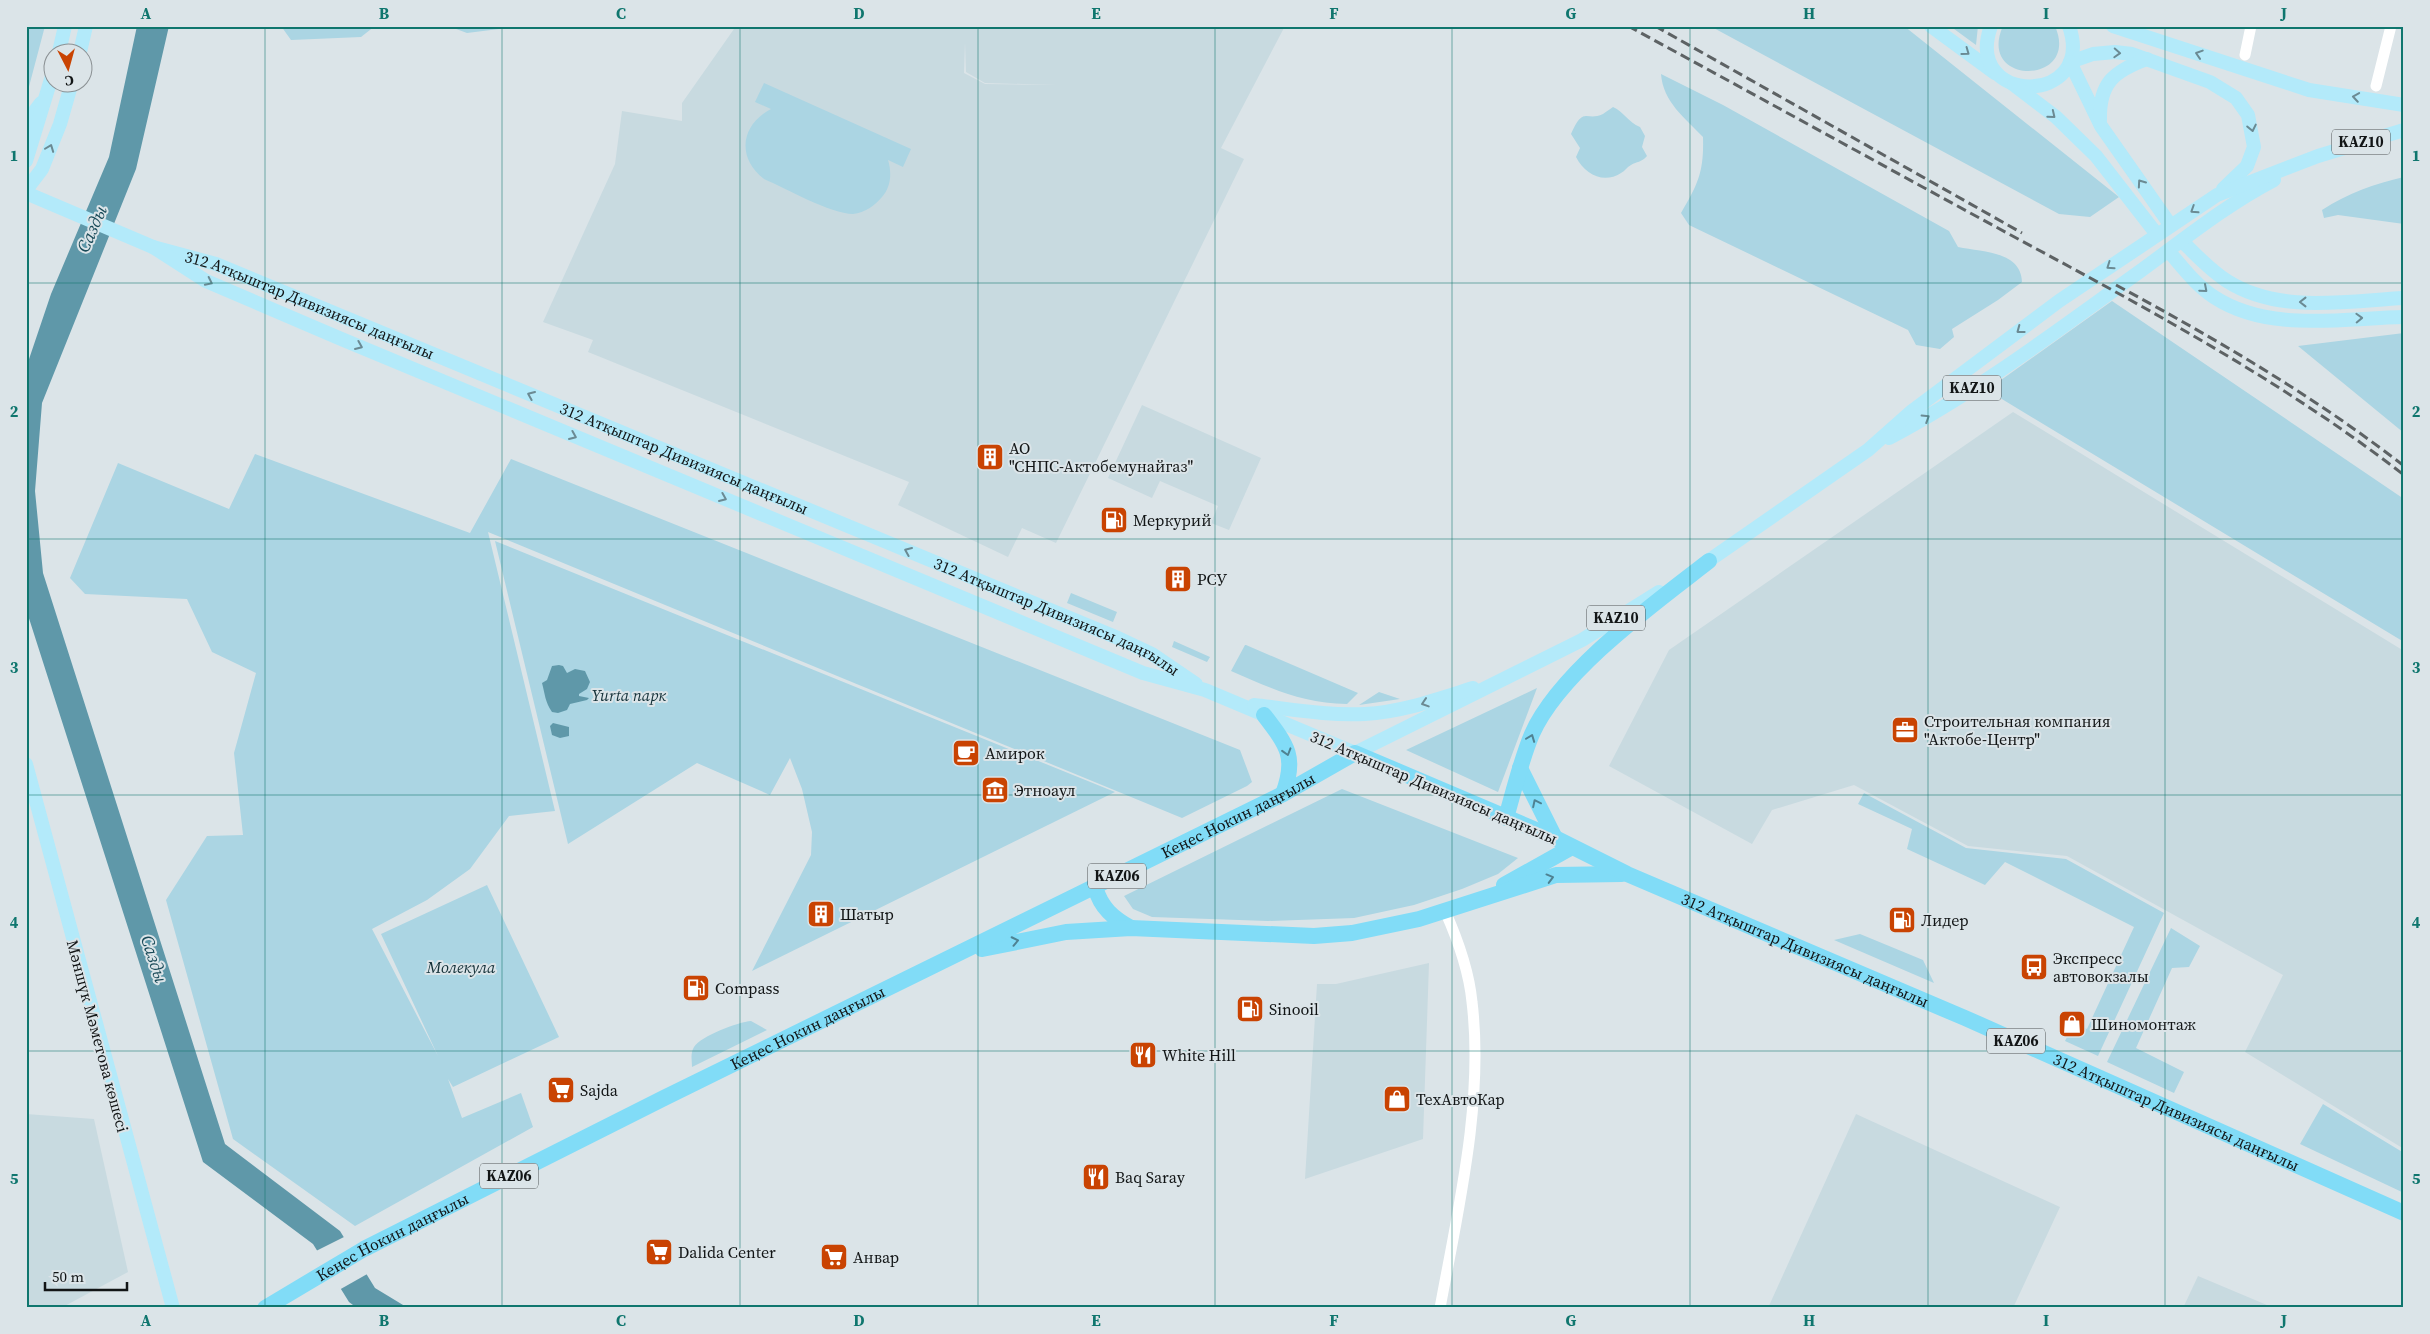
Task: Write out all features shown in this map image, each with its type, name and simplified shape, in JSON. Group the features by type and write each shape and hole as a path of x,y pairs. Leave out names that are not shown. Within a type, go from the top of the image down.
{"highway":[{"path":"1506,818 1532,734 1553,699 1588,661 1663,597 1709,561"},
{"path":"1264,715 1283,740 1289,752 1290,766 1283,794"},
{"name":"Кеңес Нокин даңғылы","path":"265,1308 312,1278 364,1250 659,1101 1283,794 1355,753"},
{"name":"312 Атқыштар Дивизиясы даңғылы","path":"1355,753 1554,838 1627,874 1965,1018 2404,1213"},
{"path":"1520,768 1554,838"},
{"path":"1486,897 1520,875 1572,847"},
{"path":"951,957 1050,934 1131,928 1314,936 1364,931 1445,911 1556,875 1627,874"},
{"path":"1095,887 1098,898 1106,911 1117,921 1131,928"}],"main road":[{"path":"61,42 65,26"},
{"path":"82,42 86,26"},
{"path":"1931,26 2056,117 2096,156 2152,235"},
{"path":"1991,26 1987,51 1992,65 2001,77"},
{"path":"2014,85 2029,88 2044,86 2057,79 2070,62 2073,40 2069,26"},
{"path":"2113,26 2309,90 2404,105"},
{"path":"2070,62 2093,54 2115,52 2147,59 2210,82 2236,98 2248,115 2253,137 2251,159 2217,195"},
{"path":"2101,126 2100,103 2106,86 2116,73 2147,59"},
{"path":"2070,62 2101,126 2169,223"},
{"path":"26,190 42,169 60,124 69,92"},
{"path":"26,123 47,94"},
{"path":"26,162 47,94"},
{"name":"KAZ10","path":"1868,450 1912,411 2059,301 2152,235 2217,195 2318,156 2404,130"},
{"name":"KAZ10","path":"1355,753 1582,640 1709,561 1868,450 1921,421 2037,346 2257,188 2318,156"},
{"name":"312 Атқыштар Дивизиясы даңғылы","path":"26,193 153,247 216,264 1051,611 1152,654 1205,690"},
{"path":"2184,243 2212,270 2228,282 2270,300 2298,303 2404,298"},
{"name":"312 Атқыштар Дивизиясы даңғылы","path":"153,247 206,281 428,375 1143,673 1205,690 1355,753"},
{"path":"2166,254 2213,296 2240,310 2266,318 2290,320 2404,317"},
{"path":"428,375 436,356"},
{"path":"920,579 928,560"},
{"path":"1043,631 1051,611"},
{"path":"1236,703 1323,713 1365,714 1409,708 1521,672"},
{"name":"Мәншүк Мәметова көшесі","path":"26,764 173,1308"}],"street":[{"path":"2245,55 2251,26"},
{"path":"2376,86 2391,26"},
{"path":"1440,1308 1471,1113 1474,1047 1472,1000 1458,941 1445,911"}],"shaded area":[{"path":"755,26 1285,26 1221,148 1244,159 1056,543 1022,528 1008,557 898,505 909,482 588,352 593,340 543,322 615,164 622,111 682,121 682,103 734,29","holes":["965,42 966,72 985,83 1057,85 985,84 964,73"]},
{"path":"1142,405 1261,458 1229,530 1211,523 1218,506 1160,481 1152,498 1108,478"},
{"path":"2013,412 2404,651 2404,1149 2245,1052 2283,975 2067,856 1968,846 1854,785 1772,810 1752,844 1609,766 1669,650"},
{"path":"1429,963 1423,1139 1305,1179 1317,984 1336,984"},
{"path":"26,1114 94,1119 128,1272 61,1308 26,1308"},
{"path":"1856,1114 2060,1207 2013,1308 1768,1308"},
{"path":"2198,1276 2274,1308 2183,1308"}],"green space":[{"path":"26,26 45,26 26,98"},
{"path":"281,26 375,26 361,37 291,40"},
{"path":"448,26 504,26 499,29 467,33"},
{"path":"1710,26 1904,26 2119,197 2090,217 2059,214"},
{"path":"1950,26 1978,26 1976,45"},
{"path":"2003,26 2055,26 2059,46 2054,60 2043,68 2029,71 2014,68 2003,60 1999,46"},
{"path":"1661,74 1723,105 1949,231 1958,247 1989,252 2008,259 2015,264 2020,272 2022,282 1998,300 1952,329 1954,337 1940,349 1916,345 1908,330 1689,225 1681,213 1699,177 1703,137 1670,101"},
{"path":"764,83 911,149 903,167 888,160 890,170 889,184 879,200 862,212 844,213 821,205 764,179 755,170 749,161 746,142 748,132 753,124 771,109 755,102"},
{"path":"1613,107 1640,127 1645,136 1642,147 1647,156 1615,176 1602,178 1584,169 1576,157 1580,148 1571,134 1575,125 1582,117 1597,116"},
{"path":"2404,177 2404,224 2338,215 2324,218 2322,210 2351,194"},
{"path":"2112,301 2404,499 2404,642 1987,390"},
{"path":"2404,333 2404,433 2298,346"},
{"name":"Молекула","path":"255,454 470,533 511,459 1240,750 1252,782 1182,818 488,532 555,811 509,816 470,869 427,900 372,929 438,1056 381,934 487,885 559,1037 453,1087 448,1079 462,1118 521,1093 533,1127 355,1226 233,1139 166,900 207,836 243,835 234,753 256,673 212,652 187,599 85,594 70,578 118,463 229,509"},
{"name":"Yurta парк","path":"495,541 1115,792 752,971 811,855 812,832 802,789 790,758 770,795 697,763 568,844"},
{"path":"1071,593 1117,612 1113,622 1067,603"},
{"path":"1174,641 1210,657 1207,662 1172,647"},
{"path":"1245,645 1358,693 1347,704 1331,703 1301,698 1260,684 1231,671"},
{"path":"1537,688 1498,792 1406,750"},
{"path":"1379,692 1400,699 1359,705"},
{"path":"1342,789 1518,858 1498,874 1462,889 1414,905 1354,918 1268,921 1152,917 1133,909 1124,896"},
{"path":"1864,793 1966,848 2066,859 2164,913 2098,1056 2065,1041 2074,1023 2087,1029 2134,927 2005,862 1985,885 1907,849 1912,829 1858,804"},
{"path":"2171,928 2200,946 2189,967 2172,968 2136,1048 2184,1072 2174,1093 2107,1062"},
{"path":"1860,934 1923,960 1934,983 1834,940"},
{"path":"751,1021 767,1030 692,1067 694,1047 704,1038 720,1030"},
{"path":"2323,1104 2404,1153 2404,1193 2300,1144"}],"water":[{"name":"Сазды","path":"137,26 169,26 136,169 42,403 35,491 43,573 225,1144 340,1231 375,1288 408,1308 357,1308 349,1302 313,1244 203,1162 26,609 26,368 51,294 109,157"},
{"path":"552,666 563,666 567,673 575,669 585,671 590,682 587,689 579,694 579,696 589,698 587,700 570,704 567,710 558,713 552,712 542,683 547,680"},
{"path":"553,723 569,727 569,736 560,738 552,735 550,726"}],"pier":[{"path":"346,1236 369,1273 339,1290 314,1252"}],"railway":[{"path":"1628,26 2168,321 2312,409 2404,475"},
{"path":"1655,26 2022,233"},
{"path":"2116,285 2191,326 2300,392 2404,466"}],"place":[{"name":"АО \"СНПС-Актобемунайгаз\"","path":"990,457"},
{"name":"Меркурий","path":"1114,520"},
{"name":"РСУ","path":"1178,579"},
{"name":"Строительная компания \"Актобе-Центр\"","path":"1905,730"},
{"name":"Амирок","path":"966,753"},
{"name":"Этноаул","path":"995,790"},
{"name":"Шатыр","path":"821,914"},
{"name":"Лидер","path":"1902,920"},
{"name":"Экспресс автовокзалы","path":"2034,967"},
{"name":"Compass","path":"696,988"},
{"name":"Sinooil","path":"1250,1009"},
{"name":"Шиномонтаж","path":"2072,1024"},
{"name":"White Hill","path":"1143,1055"},
{"name":"Sajda","path":"561,1090"},
{"name":"ТехАвтоКар","path":"1397,1099"},
{"name":"Baq Saray","path":"1096,1177"},
{"name":"Dalida Center","path":"659,1252"},
{"name":"Анвар","path":"834,1257"}]}
